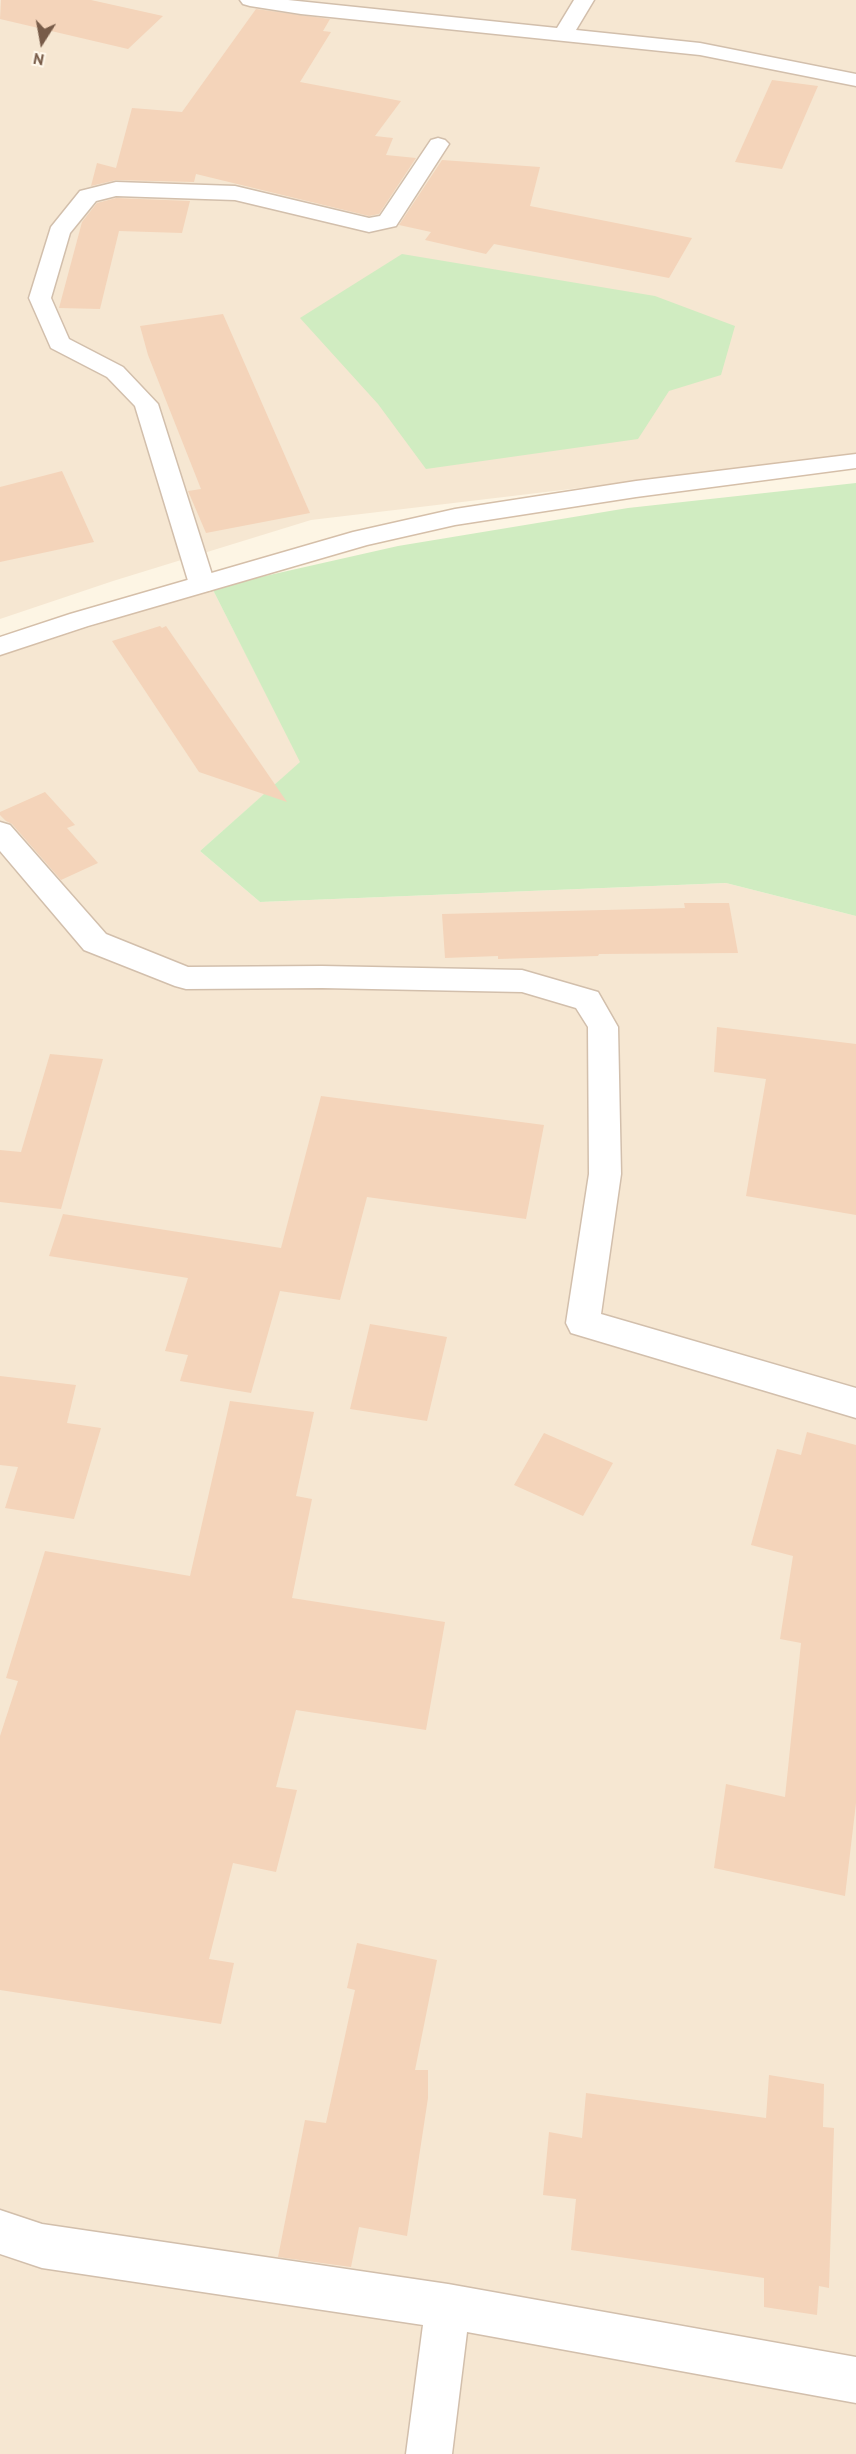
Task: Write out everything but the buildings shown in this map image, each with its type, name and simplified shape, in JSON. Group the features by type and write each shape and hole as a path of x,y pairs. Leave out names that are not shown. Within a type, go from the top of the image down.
{"street":[{"path":"250,0 302,8 700,50 856,80"},
{"path":"563,36 584,0"},
{"path":"202,584 146,404 115,372 59,343 40,297 59,232 88,196 116,189 235,193 369,225 388,221 438,144"},
{"path":"0,646 362,538 455,517 636,489 856,461"},
{"path":"0,832 95,942 186,978 322,977 522,981 587,1000 603,1027 605,1174 583,1323 856,1403"},
{"path":"0,2232 42,2246 448,2306 856,2380"},
{"path":"429,2454 448,2306"}],"shaded area":[{"path":"0,0 856,0 856,455 311,520 113,581 0,619"},
{"path":"212,588 301,762 200,851 260,902 726,883 856,916 856,2454 0,2454 0,656"}],"green space":[{"path":"402,254 655,296 735,326 721,375 669,391 638,439 426,469 378,404 300,318"},
{"path":"856,483 856,916 726,883 260,902 200,851 300,762 212,588 398,546 628,508"}]}
